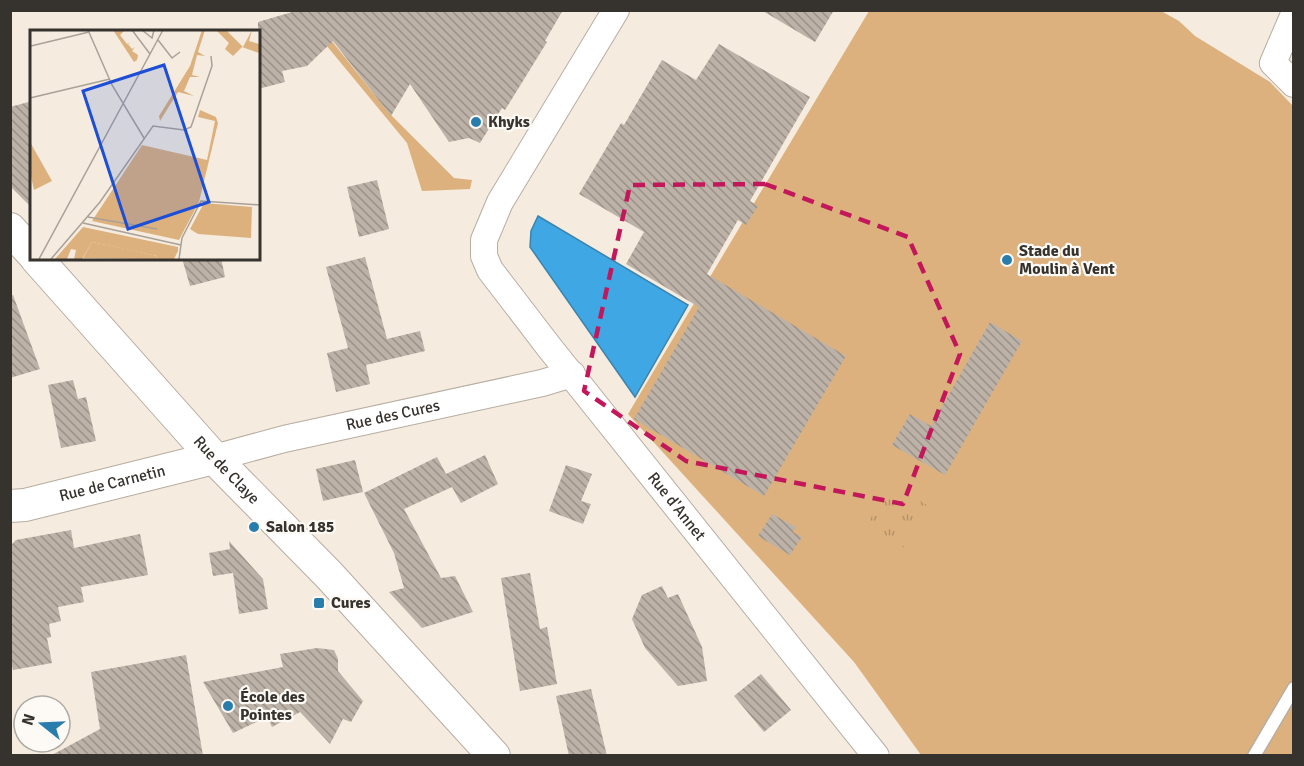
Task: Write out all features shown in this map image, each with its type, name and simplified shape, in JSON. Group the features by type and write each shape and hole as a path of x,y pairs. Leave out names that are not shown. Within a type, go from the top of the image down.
{"street":[{"name":"Rue d'Annet","path":"616,10 501,202 484,240 484,256 490,270 876,756"},
{"path":"1293,14 1273,63 1293,84"},
{"path":"10,229 30,251"},
{"name":"Rue de Claye","path":"38,260 214,458 329,575 494,756"},
{"name":"Rue des Cures","path":"214,458 284,440 542,383 572,374"},
{"name":"Rue de Carnetin","path":"10,506 26,505 214,458"}],"lane":[{"path":"1254,756 1293,688"}],"highlighted area":[{"path":"765,184 908,237 960,354 903,504 686,461 584,391 630,185"}],"green space":[{"path":"298,11 308,11 389,113 454,178 472,180 470,189 422,191 407,143"},
{"name":"Stade du Moulin à Vent","path":"869,11 1161,11 1179,21 1195,36 1270,82 1293,106 1293,755 921,755 854,662 628,414"},
{"path":"890,484 927,505 901,551 864,530"}],"water":[{"path":"538,216 688,305 635,397 530,247 531,231"}],"building":[{"path":"299,10 563,10 545,41 547,42 505,110 502,108 480,143 469,138 449,142 410,84 391,116 333,41 307,66 282,71 285,82 260,88 258,22"},
{"path":"761,10 834,10 815,42"},
{"path":"719,44 810,97 750,201 758,206 746,225 738,220 707,274 846,356 764,496 634,419 699,307 626,264 644,232 579,194 621,123 624,125 662,60 696,80"},
{"path":"30,102 30,206 10,186 10,107"},
{"path":"377,180 389,229 359,237 347,187"},
{"path":"365,257 387,339 420,331 425,351 366,365 370,384 336,392 327,353 348,348 326,267"},
{"path":"183,260 221,260 225,277 190,286"},
{"path":"13,295 40,369 10,378 10,296"},
{"path":"990,322 1022,341 945,475 892,445 910,414 931,426"},
{"path":"73,380 78,399 86,397 96,441 61,448 48,385"},
{"path":"485,455 498,484 461,503 452,487 404,509 441,578 455,576 473,612 422,628 389,592 404,588 394,553 364,493 437,457 446,474"},
{"path":"355,460 363,492 323,501 316,469"},
{"path":"566,465 592,474 581,501 591,504 583,524 549,511"},
{"path":"772,514 796,527 793,532 802,537 790,555 758,536"},
{"path":"71,530 74,548 140,534 148,575 81,587 84,602 58,607 61,621 49,624 51,637 47,638 52,663 13,670 10,658 10,546 16,540"},
{"path":"229,541 263,579 268,609 239,614 233,573 213,576 209,553 230,549"},
{"path":"530,573 540,629 547,627 557,684 520,691 501,578"},
{"path":"662,586 668,598 678,594 702,647 707,681 678,686 645,648 632,619 642,595"},
{"path":"317,648 334,650 338,659 338,671 363,701 351,722 343,719 330,744 300,712 272,727 267,717 233,733 203,682 283,667 280,654"},
{"path":"186,655 203,756 50,756 72,754 72,744 100,729 91,672"},
{"path":"761,674 791,710 764,732 734,696"},
{"path":"591,689 607,756 569,756 556,696"}],"place":[{"name":"Khyks","path":"476,122"},
{"name":"Stade du Moulin à Vent","path":"1007,260"},
{"name":"Salon 185","path":"254,527"},
{"name":"Cures","path":"319,603"},
{"name":"École des Pointes","path":"228,706"}]}
